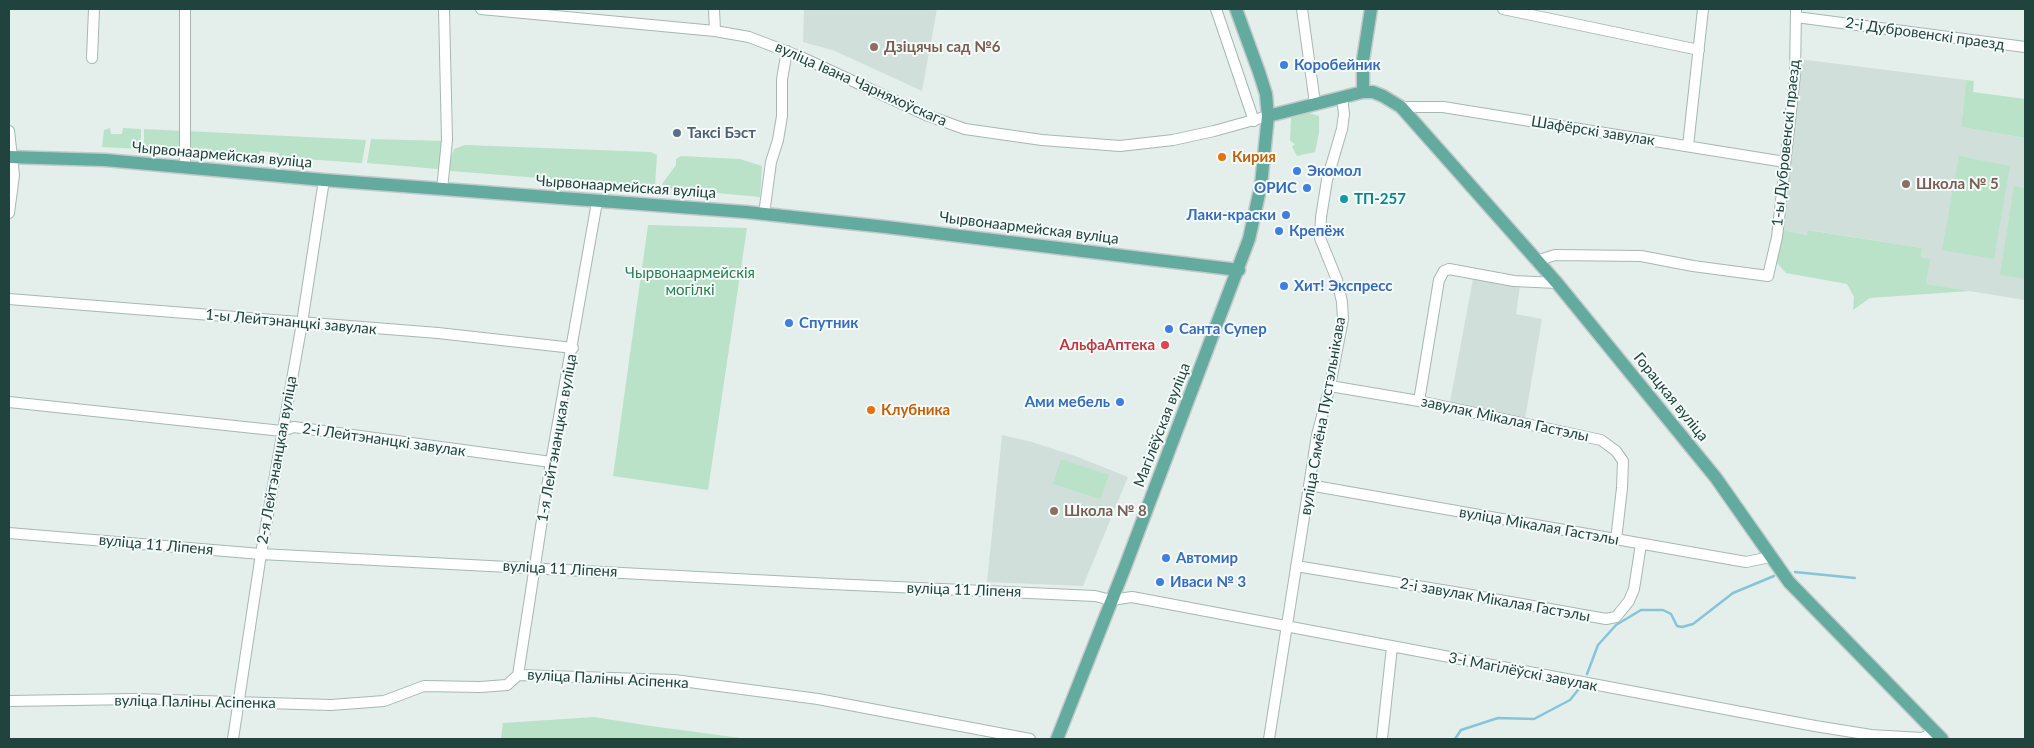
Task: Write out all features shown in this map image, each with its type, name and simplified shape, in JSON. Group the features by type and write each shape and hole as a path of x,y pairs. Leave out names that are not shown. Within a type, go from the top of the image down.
{"main road":[{"name":"Магілёўская вуліца","path":"1057,739 1249,239 1261,185 1268,116 1266,94 1236,9"},
{"path":"1268,116 1363,92 1363,60 1371,9"},
{"name":"Горацкая вуліца","path":"1363,92 1373,92 1401,107 1557,283 1716,478 1788,582 1939,736"},
{"name":"Чырвонаармейская вуліца","path":"11,157 105,160 442,190 764,214 886,226 1238,270"}],"street":[{"path":"92,58 94,9"},
{"path":"185,9 186,167"},
{"path":"442,190 447,140 444,9"},
{"name":"вуліца Івана Чарняхоўскага","path":"481,9 714,31 750,37 787,51 926,115 965,129 1042,140 1120,146 1173,140 1268,116"},
{"path":"714,9 714,31"},
{"path":"1216,9 1254,121"},
{"path":"1302,9 1315,104"},
{"path":"1503,9 1699,50"},
{"path":"1688,146 1703,9"},
{"name":"2-і Дубровенскі праезд","path":"1796,13 2025,47"},
{"name":"1-ы Дубровенскі праезд","path":"1536,261 1555,255 1641,256 1693,266 1768,276 1777,237 1795,76 1796,13"},
{"path":"764,214 771,162 778,140 782,116 782,78 787,51"},
{"name":"вуліца Сямёна Пустэльнікава","path":"1269,739 1317,435 1330,386 1343,319 1342,302 1337,280 1320,238 1320,217 1327,180 1342,129 1344,114 1342,97"},
{"name":"Шафёрскі завулак","path":"1401,107 1443,106 1785,162"},
{"path":"9,130 14,175 9,213"},
{"name":"2-я Лейтэнанцкая вуліца","path":"233,739 261,554 302,323 324,180"},
{"name":"1-я Лейтэнанцкая вуліца","path":"518,675 551,462 598,202"},
{"path":"1419,401 1439,280 1444,271 1449,269 1514,281 1557,283"},
{"name":"1-ы Лейтэнанцкі завулак","path":"9,298 438,333 573,348"},
{"name":"завулак Мікалая Гастэлы","path":"1330,386 1419,401 1601,440 1616,452 1623,461 1623,479 1616,540"},
{"name":"2-і Лейтэнанцкі завулак","path":"9,402 282,431 294,427 551,462"},
{"name":"вуліца Мікалая Гастэлы","path":"1309,485 1746,562 1770,557"},
{"name":"вуліца 11 Ліпеня","path":"9,533 261,554 841,585 1095,596 1111,600"},
{"name":"2-і завулак Мікалая Гастэлы","path":"1296,566 1606,619 1616,617 1629,601 1634,589 1641,544"},
{"name":"3-і Магілёўскі завулак","path":"1111,600 1132,597 1815,726 1871,735 1922,738 1939,736"},
{"path":"1382,739 1392,647"},
{"name":"вуліца Паліны Асіпенка","path":"9,700 136,699 331,706 384,701 424,686 480,687 507,685 518,675 674,680 818,699 1030,739"}],"shaded area":[{"name":"Дзіцячы сад №6","path":"804,9 937,9 922,91 835,51 803,42"},
{"name":"Школа № 5","path":"1799,59 1966,80 1961,127 2025,138 2025,300 1925,284 1930,259 1921,257 1922,248 1809,230 1808,235 1782,230 1800,83"},
{"path":"1473,279 1520,286 1516,314 1542,319 1525,419 1450,402"},
{"name":"Школа № 8","path":"1002,435 1032,442 1075,456 1128,477 1083,586 987,582"}],"green space":[{"path":"1966,80 1974,81 1973,92 2025,99 2025,138 1961,127"},
{"path":"1309,113 1319,116 1319,133 1315,152 1297,156 1292,147 1295,144 1290,141 1291,118"},
{"path":"110,128 111,134 122,134 123,128 141,129 141,149 102,147 104,130"},
{"path":"144,129 184,131 184,151 144,149"},
{"path":"187,131 366,140 362,163 359,163 279,157 279,153 260,151 259,156 187,150"},
{"path":"371,139 446,141 438,169 367,163"},
{"path":"465,145 651,152 657,155 655,187 450,171 450,160 454,149"},
{"path":"681,156 740,159 762,166 760,197 663,188 662,184 676,165 676,159"},
{"path":"1959,156 2010,166 1994,259 1942,250"},
{"path":"2014,186 2025,188 2025,279 2000,275"},
{"name":"Чырвонаармейскія могілкі","path":"648,225 747,228 708,490 613,476"},
{"path":"1782,230 1807,235 1808,230 1922,248 1921,257 1930,259 1926,284 1970,291 1870,298 1853,310 1854,297 1847,284 1786,273 1776,262"},
{"path":"1061,459 1109,475 1100,499 1053,484"},
{"path":"594,717 748,739 499,739 501,738 503,723"}],"waterway":[{"path":"1795,572 1855,578"},
{"path":"1587,674 1598,645 1616,625 1641,610 1663,610 1671,614 1677,626 1682,627 1693,624 1733,593 1774,576"},
{"path":"1455,739 1461,730 1498,718 1534,719 1570,700 1582,685"}],"place":[{"name":"Дзіцячы сад №6","path":"874,47"},
{"name":"Коробейник","path":"1284,65"},
{"name":"Таксі Бэст","path":"677,133"},
{"name":"Кирия","path":"1222,157"},
{"name":"Экомол","path":"1297,171"},
{"name":"Школа № 5","path":"1906,184"},
{"name":"ОРИС","path":"1307,188"},
{"name":"ТП-257","path":"1344,199"},
{"name":"Лаки-краски","path":"1286,215"},
{"name":"Крепёж","path":"1279,231"},
{"name":"Хит! Экспресс","path":"1284,286"},
{"name":"Спутник","path":"789,323"},
{"name":"Санта Супер","path":"1169,329"},
{"name":"АльфаАптека","path":"1165,345"},
{"name":"Ами мебель","path":"1120,402"},
{"name":"Клубника","path":"871,410"},
{"name":"Школа № 8","path":"1054,511"},
{"name":"Автомир","path":"1166,558"},
{"name":"Иваси № 3","path":"1160,582"}]}
